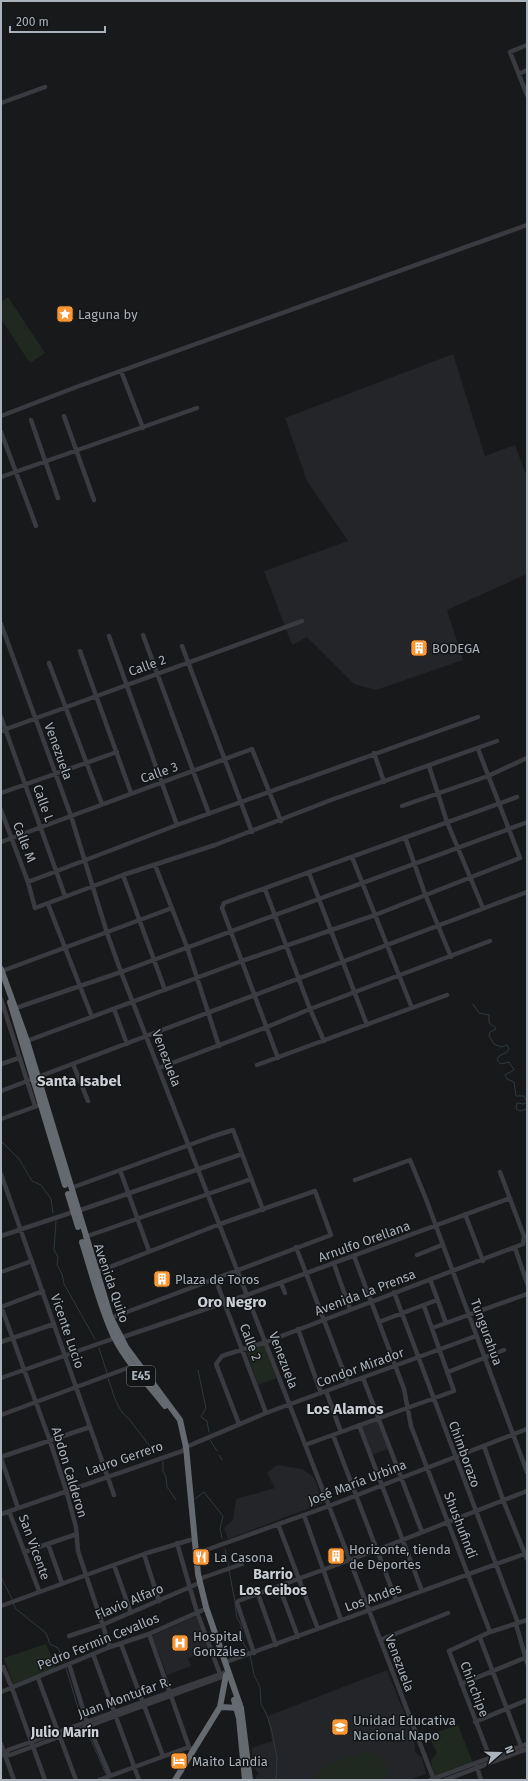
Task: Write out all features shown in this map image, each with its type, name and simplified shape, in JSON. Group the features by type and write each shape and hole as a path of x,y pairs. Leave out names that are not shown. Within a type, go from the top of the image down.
{"highway":[{"name":"Avenida Quito","path":"2,970 27,1041 37,1105 85,1237 117,1338 176,1413 182,1427 198,1582 226,1662 226,1673"},
{"name":"Avenida Quito","path":"1,978 32,1080 71,1188 105,1314 133,1366 172,1415 179,1428 184,1449 190,1540 203,1610 239,1708 250,1780"},
{"path":"175,1780 191,1750 220,1707 226,1673"},
{"path":"220,1707 239,1708"},
{"name":"Avenida Quito","path":"239,1708 245,1780"}],"street":[{"path":"527,45 510,52 527,95"},
{"path":"519,74 527,70"},
{"path":"1,103 46,87"},
{"path":"1,416 121,371 527,225"},
{"path":"121,371 143,428"},
{"path":"1,477 45,460 143,428 197,408"},
{"path":"64,416 94,500"},
{"path":"31,420 58,498"},
{"path":"1,432 36,526"},
{"name":"Calle 2","path":"3,730 302,621"},
{"name":"Venezuela","path":"1,624 71,816 86,860 92,887 121,972 290,1404 432,1780"},
{"path":"143,635 209,814"},
{"path":"109,636 128,684 177,825"},
{"path":"182,646 225,759 240,804 252,832"},
{"path":"80,651 97,695 131,794"},
{"path":"49,663 102,804"},
{"name":"Calle L","path":"1,717 3,730 42,828 65,896"},
{"path":"28,882 177,825 240,804 374,753 478,717"},
{"path":"92,1017 48,904 65,896 123,875 252,832 497,741"},
{"name":"Calle 3","path":"1,842 252,749 281,820"},
{"path":"27,1041 242,961 375,915 470,876 520,858 478,749"},
{"path":"1,793 116,752"},
{"path":"374,753 384,782"},
{"path":"402,806 488,776 527,758"},
{"path":"429,766 447,822 483,908"},
{"path":"278,1058 230,932 222,906 227,902 265,890 499,802 517,797"},
{"name":"Calle M","path":"1,810 28,882 35,908 48,904"},
{"path":"16,1008 121,972 525,823"},
{"path":"405,837 425,894 451,957"},
{"path":"352,857 412,1008"},
{"path":"156,865 187,947 219,1046"},
{"path":"309,873 318,900 367,1025"},
{"path":"123,875 165,990"},
{"path":"265,890 310,1009 324,1041"},
{"path":"1,1091 254,996 386,944 527,892"},
{"path":"2,970 140,921 172,908"},
{"path":"159,1068 490,941"},
{"path":"257,1065 447,995"},
{"path":"1,999 18,1058 32,1080"},
{"path":"114,1009 127,1044"},
{"path":"1,1064 18,1058"},
{"path":"74,1064 88,1101"},
{"path":"1,1119 37,1105"},
{"path":"71,1188 233,1130 263,1210"},
{"path":"1,1236 128,1195 242,1154"},
{"name":"Tungurahua","path":"355,1180 410,1160 426,1199 527,1472"},
{"path":"120,1170 149,1251"},
{"path":"500,1172 510,1198"},
{"name":"Vicente Lucio","path":"1,1175 114,1495"},
{"path":"85,1237 251,1179"},
{"path":"97,1272 220,1224 315,1191 331,1235 111,1318"},
{"name":"Arnulfo Orellana","path":"1,1378 281,1283 510,1198"},
{"name":"Avenida La Prensa","path":"239,1424 216,1364 222,1356 266,1342 350,1308 515,1248 524,1243 524,1236 510,1198"},
{"path":"465,1214 483,1260"},
{"path":"417,1255 442,1245"},
{"path":"296,1247 348,1383"},
{"path":"515,1248 527,1283"},
{"name":"Shushufindi","path":"354,1256 404,1389 411,1426 446,1522 490,1632"},
{"path":"1,1272 32,1261"},
{"path":"334,1264 350,1308"},
{"name":"Calle 2","path":"215,1278 266,1413"},
{"path":"430,1279 446,1323"},
{"path":"281,1283 285,1293"},
{"path":"1,1306 43,1291"},
{"name":"Chimborazo","path":"394,1292 417,1358 517,1624 527,1663"},
{"path":"432,1328 527,1294"},
{"path":"379,1322 437,1300"},
{"name":"Abdon Calderon","path":"1,1306 50,1441 66,1490 77,1534 78,1551 110,1647"},
{"path":"305,1446 454,1391 424,1306"},
{"path":"1,1342 54,1324"},
{"path":"298,1329 341,1432"},
{"name":"Condor Mirador","path":"184,1449 266,1413 476,1336"},
{"path":"448,1372 504,1350"},
{"path":"1,1415 105,1378 133,1366"},
{"path":"363,1378 422,1532"},
{"path":"359,1425 404,1540 422,1591"},
{"path":"1,1458 90,1427"},
{"name":"José María Urbina","path":"195,1554 329,1506 527,1429"},
{"path":"332,1435 396,1600"},
{"path":"484,1446 503,1500 526,1553 527,1559"},
{"name":"Lauro Gerrero","path":"1,1514 184,1449"},
{"name":"San Vicente","path":"1,1458 18,1508"},
{"path":"253,1653 238,1602 404,1540 527,1491"},
{"name":"San Vicente","path":"9,1511 39,1591"},
{"path":"304,1515 341,1620"},
{"path":"278,1524 300,1578 318,1629"},
{"path":"24,1552 77,1534"},
{"path":"1,1606 144,1554 190,1540"},
{"path":"48,1544 62,1583"},
{"path":"177,1544 197,1612 226,1673"},
{"name":"Los Andes","path":"226,1662 526,1553"},
{"path":"144,1554 159,1601"},
{"name":"Flavio Alfaro","path":"69,1636 131,1613 189,1588 198,1582 242,1564"},
{"path":"114,1565 131,1613"},
{"path":"279,1586 298,1637"},
{"path":"258,1594 276,1645"},
{"name":"Pedro Fermin Cevallos","path":"1,1692 110,1647 149,1634 203,1610"},
{"path":"380,1640 448,1613"},
{"path":"524,1749 480,1638 490,1632 527,1620"},
{"path":"99,1780 163,1756 191,1750 149,1634"},
{"name":"Chinchipe","path":"480,1638 449,1651 488,1758"},
{"path":"121,1644 163,1756"},
{"path":"93,1654 139,1780"},
{"path":"461,1684 526,1657"},
{"path":"69,1664 88,1724 110,1776"},
{"path":"3,1667 45,1780"},
{"name":"Juan Montufar R.","path":"3,1755 8,1750 32,1744 226,1673"},
{"path":"38,1678 76,1780"},
{"path":"475,1722 527,1700"},
{"path":"1,1744 3,1755 14,1780"},
{"path":"432,1780 524,1749 527,1744"},
{"path":"445,1780 476,1766 488,1758 524,1749"},
{"path":"476,1766 481,1780"}],"shaded area":[{"path":"8,297 45,353 30,363 1,319 1,302"},
{"path":"453,354 485,456 515,445 527,477 527,574 447,610 463,660 376,690 354,684 307,637 292,645 264,571 348,541 307,481 285,418"},
{"path":"264,1343 276,1378 258,1385 246,1350"},
{"path":"377,1420 388,1449 371,1455 361,1426"},
{"path":"277,1465 302,1469 310,1474 315,1479 323,1503 228,1539 224,1528 233,1520 236,1499 275,1488 267,1473"},
{"name":"Hospital Gonzáles","path":"196,1616 209,1650 188,1658 191,1666 167,1675 152,1636"},
{"path":"46,1644 56,1668 14,1686 4,1658"},
{"name":"Unidad Educativa Nacional Napo","path":"387,1670 414,1738 415,1752 422,1758 426,1774 409,1780 254,1780 259,1773 253,1767 252,1748 272,1741 268,1716"},
{"path":"458,1725 473,1763 433,1779 431,1760 437,1753 428,1735"},
{"path":"365,1752 376,1754 386,1765 386,1775 383,1780 314,1780 316,1774 328,1765"}],"waterway":[{"path":"473,1004 479,1013 489,1015 489,1023 496,1029 490,1032 489,1036 494,1044 501,1047 507,1045 509,1049 507,1052 499,1056 497,1060 501,1064 509,1062 514,1070 505,1075 507,1079 514,1082 516,1096 524,1096 527,1102 524,1104 517,1103 516,1109 520,1111 527,1109"},
{"path":"1,1141 19,1159 32,1181 41,1185 51,1199 53,1213"},
{"path":"56,1221 54,1250 58,1257 57,1265 62,1274 64,1284 95,1339"},
{"path":"99,1348 107,1373"},
{"path":"198,1370 206,1408 201,1417 207,1421 209,1432"},
{"path":"108,1378 121,1410 156,1454"},
{"path":"210,1440 217,1451"},
{"path":"219,1455 222,1460"},
{"path":"163,1461 163,1471 166,1477 167,1487 176,1500"},
{"path":"195,1499 204,1492 223,1516 220,1529 222,1538"},
{"path":"225,1549 229,1567"},
{"path":"229,1570 235,1602"},
{"path":"1,1577 12,1599"},
{"path":"13,1603 16,1609 46,1633 50,1644 58,1648 64,1662"},
{"path":"235,1605 237,1618 241,1625 243,1643 249,1652"},
{"path":"250,1655 254,1675 260,1687 261,1704 267,1715 272,1732 277,1758 276,1780"},
{"path":"66,1668 82,1721"},
{"path":"86,1729 106,1774"}],"place":[{"name":"Laguna by","path":"65,314"},
{"name":"BODEGA","path":"419,648"},
{"name":"Plaza de Toros","path":"162,1279"},
{"name":"Horizonte, tienda de Deportes","path":"336,1556"},
{"name":"La Casona","path":"201,1557"},
{"name":"Hospital Gonzáles","path":"180,1643"},
{"name":"Unidad Educativa Nacional Napo","path":"340,1727"},
{"name":"Maito Landia","path":"179,1761"}],"district":[{"name":"Santa Isabel","path":"79,1081"},
{"name":"Oro Negro","path":"232,1302"},
{"name":"Los Alamos","path":"345,1409"},
{"name":"Barrio Los Ceibos","path":"273,1582"},
{"name":"Julio Marín","path":"65,1732"}]}
